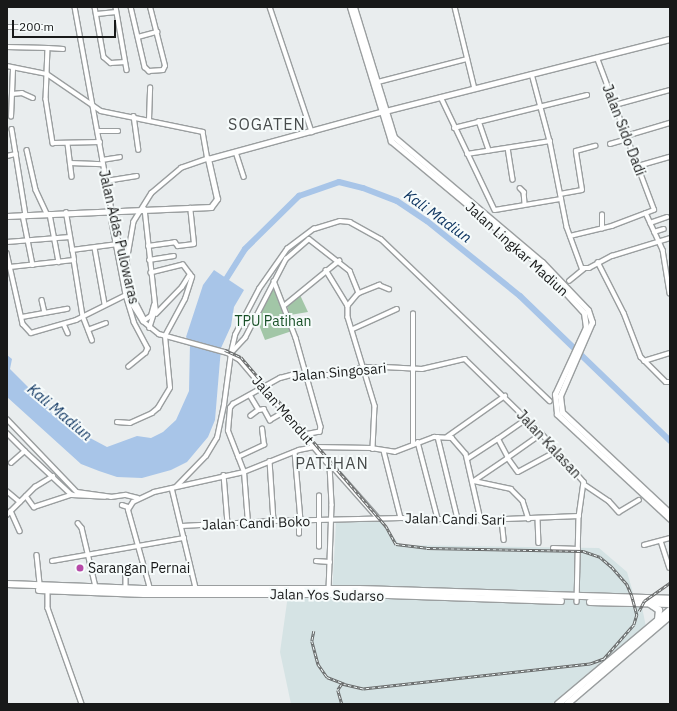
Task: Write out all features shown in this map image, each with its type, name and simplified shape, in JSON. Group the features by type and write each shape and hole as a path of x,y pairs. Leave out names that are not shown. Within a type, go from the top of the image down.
{"highway":[{"name":"Jalan Yos Sudarso","path":"7,584 58,588 576,600 646,601 670,599"},
{"name":"Jalan Yos Sudarso","path":"7,588 48,591 58,588 96,587 196,588 242,592 329,590 576,600"},
{"path":"646,601 660,604 670,604"},
{"path":"646,601 659,610 659,622"},
{"path":"660,604 667,615"},
{"path":"567,704 667,615 670,610"},
{"path":"558,704 659,622"}],"main road":[{"name":"Jalan Lingkar Madiun","path":"350,7 383,112 391,132 398,142 491,217 501,228"},
{"name":"Jalan Lingkar Madiun","path":"354,7 378,82 387,135 396,146 542,262 583,303 591,316 587,329 554,402 557,414 663,510 670,519"},
{"path":"383,112 670,39"},
{"name":"Jalan Lingkar Madiun","path":"663,510 670,513"}],"street":[{"name":"Jalan Adas Pulowaras","path":"75,7 94,106 117,244 124,260 133,305 143,321 150,328 165,336 197,344"},
{"path":"95,7 104,57 112,63 125,62"},
{"path":"116,7 126,70"},
{"path":"131,7 146,68 150,71 163,70 165,66 150,7"},
{"path":"270,7 312,132"},
{"path":"455,7 475,89"},
{"path":"97,14 116,12"},
{"path":"7,27 43,27"},
{"path":"138,37 157,32"},
{"path":"7,47 63,49"},
{"path":"48,48 47,74 50,138 54,143 68,144 100,142"},
{"name":"Jalan Sido Dadi","path":"597,58 654,211 646,213"},
{"path":"378,82 467,59"},
{"path":"7,66 14,69 47,74 103,111 134,116 203,132 217,201 209,207 7,216"},
{"path":"11,117 14,69"},
{"path":"532,74 550,141 570,236 584,269"},
{"path":"149,120 150,88"},
{"path":"615,105 670,90"},
{"path":"12,94 22,93 33,98"},
{"path":"454,128 587,95"},
{"path":"441,97 454,128 495,210"},
{"path":"154,302 151,316 146,320 132,295 124,260 131,229 152,193 170,176 188,165 383,112"},
{"path":"134,116 139,150"},
{"path":"479,121 489,150"},
{"path":"610,144 626,137 670,123"},
{"path":"12,129 33,264"},
{"path":"98,131 118,131"},
{"path":"467,154 550,141"},
{"path":"68,144 72,177"},
{"path":"560,194 582,190 576,151 595,146"},
{"path":"508,148 513,180"},
{"path":"27,150 36,190 48,214 56,238 59,262"},
{"path":"236,152 244,177"},
{"path":"7,156 16,154"},
{"path":"70,163 103,162 120,157"},
{"path":"638,166 670,157"},
{"path":"106,181 137,176"},
{"path":"520,188 524,192 525,204"},
{"path":"491,217 495,210 561,199"},
{"path":"148,246 175,242 178,246 194,244 190,208"},
{"path":"143,210 156,314"},
{"path":"66,213 83,316 92,340"},
{"path":"570,236 602,228 646,213 664,254 670,293"},
{"path":"602,215 602,228"},
{"path":"650,222 667,217"},
{"path":"174,488 206,456 217,438 224,405 230,354 235,335 256,294 286,249 314,229 326,224 350,222 375,234 550,401"},
{"path":"654,232 664,229"},
{"path":"7,242 28,239 70,237"},
{"path":"569,281 584,269 598,262 659,243 670,238"},
{"path":"230,354 245,338 286,259 310,239 350,271 359,293"},
{"path":"72,250 117,244 126,295 134,322 148,348 146,353 129,367"},
{"path":"95,248 105,304"},
{"path":"7,253 25,330 31,333 64,324 126,295"},
{"path":"149,260 174,256"},
{"path":"10,268 74,260"},
{"path":"285,305 326,270 339,261"},
{"path":"598,262 624,313 644,361 666,382 670,382"},
{"path":"117,422 130,423 142,419 158,408 168,394 170,382 165,336 185,300 191,282 190,274 183,264 151,273"},
{"path":"326,270 348,306"},
{"path":"150,328 156,314 182,287 190,274"},
{"path":"274,281 285,305 307,374 322,429 320,432 305,435"},
{"path":"373,449 375,409 365,367 353,329 347,316 348,306 359,293 379,285 389,289"},
{"path":"42,300 45,313"},
{"path":"22,317 67,309"},
{"path":"353,329 397,309"},
{"path":"412,445 413,314"},
{"path":"88,330 106,323"},
{"path":"64,324 68,334"},
{"name":"Jalan Mendut","path":"197,344 230,354 240,360 378,518"},
{"path":"644,361 670,353"},
{"name":"Jalan Singosari","path":"238,457 228,431 230,408 250,395 290,375 333,375 365,367 413,369 431,368 465,359"},
{"name":"Jalan Kalasan","path":"465,359 505,396 579,474 584,485 579,516 576,600"},
{"path":"250,395 259,410"},
{"path":"26,496 34,507 72,495 135,497 224,475 244,472 295,452 316,448 373,449 396,452 418,442 447,436 505,396"},
{"path":"251,416 259,410 264,410 270,420 284,412"},
{"path":"7,419 77,492 110,497"},
{"path":"467,459 527,419"},
{"path":"248,523 244,472 238,457 264,445 262,429"},
{"path":"7,432 72,495"},
{"path":"473,481 542,434"},
{"path":"447,436 458,442 467,459 481,520"},
{"path":"438,437 458,520"},
{"path":"498,439 508,458 519,473 557,451"},
{"path":"418,442 438,519"},
{"path":"10,463 25,451"},
{"path":"384,451 401,518"},
{"path":"295,452 300,521 299,534"},
{"path":"270,461 274,520"},
{"path":"329,590 331,466"},
{"path":"224,475 228,524"},
{"path":"7,515 35,487 53,476"},
{"path":"473,481 511,489 523,501 529,519"},
{"path":"584,485 609,501 619,512 639,500"},
{"path":"174,488 196,588"},
{"path":"7,491 20,502"},
{"path":"319,496 319,547"},
{"path":"128,507 135,497"},
{"path":"122,505 128,507"},
{"path":"128,507 140,546 150,588"},
{"path":"11,511 20,532"},
{"name":"Jalan Candi Sari","path":"331,521 378,518 502,520 579,516"},
{"path":"538,518 539,543"},
{"name":"Jalan Candi Boko","path":"182,526 248,523 274,520 331,521"},
{"path":"502,520 504,540"},
{"path":"78,523 96,587"},
{"path":"52,561 184,538"},
{"path":"644,545 670,538"},
{"path":"661,541 670,568"},
{"path":"553,548 578,549"},
{"path":"38,555 41,587"},
{"path":"316,561 330,562"},
{"path":"126,574 126,588"},
{"path":"48,591 48,608 82,704"}],"shaded area":[{"path":"380,521 400,545 599,548 627,572 634,596 642,607 646,627 586,680 551,704 291,704 280,652 288,595 332,596 336,523"}],"green space":[{"name":"TPU Patihan","path":"275,285 292,331 265,340 257,320"},
{"name":"TPU Patihan","path":"300,295 308,312 290,315 287,306"}],"water":[{"path":"214,270 244,290 234,307 231,326 221,348 215,420 208,437 187,462 171,470 142,478 117,477 99,471 81,464 7,397 7,355 12,359 10,369 50,409 66,419 75,430 107,447 137,436 151,438 163,432 176,420 189,391 190,343 186,337 203,285"}],"waterway":[{"name":"Kali Madiun","path":"223,284 245,249 299,196 339,182 363,188 397,201 427,221 520,296 670,441"}],"railway":[{"path":"225,350 241,357 386,526 396,544 427,548 583,551 600,557 612,567 627,584 632,596 637,615 634,625 604,659 590,664 363,689 342,684 338,690 342,704"},
{"path":"639,611 644,601 670,583"},
{"path":"314,631 312,641 318,664 327,677 345,684"}],"place":[{"name":"Sarangan Pernai","path":"80,568"}],"district":[{"name":"SOGATEN","path":"267,124"},
{"name":"PATIHAN","path":"332,463"}]}
